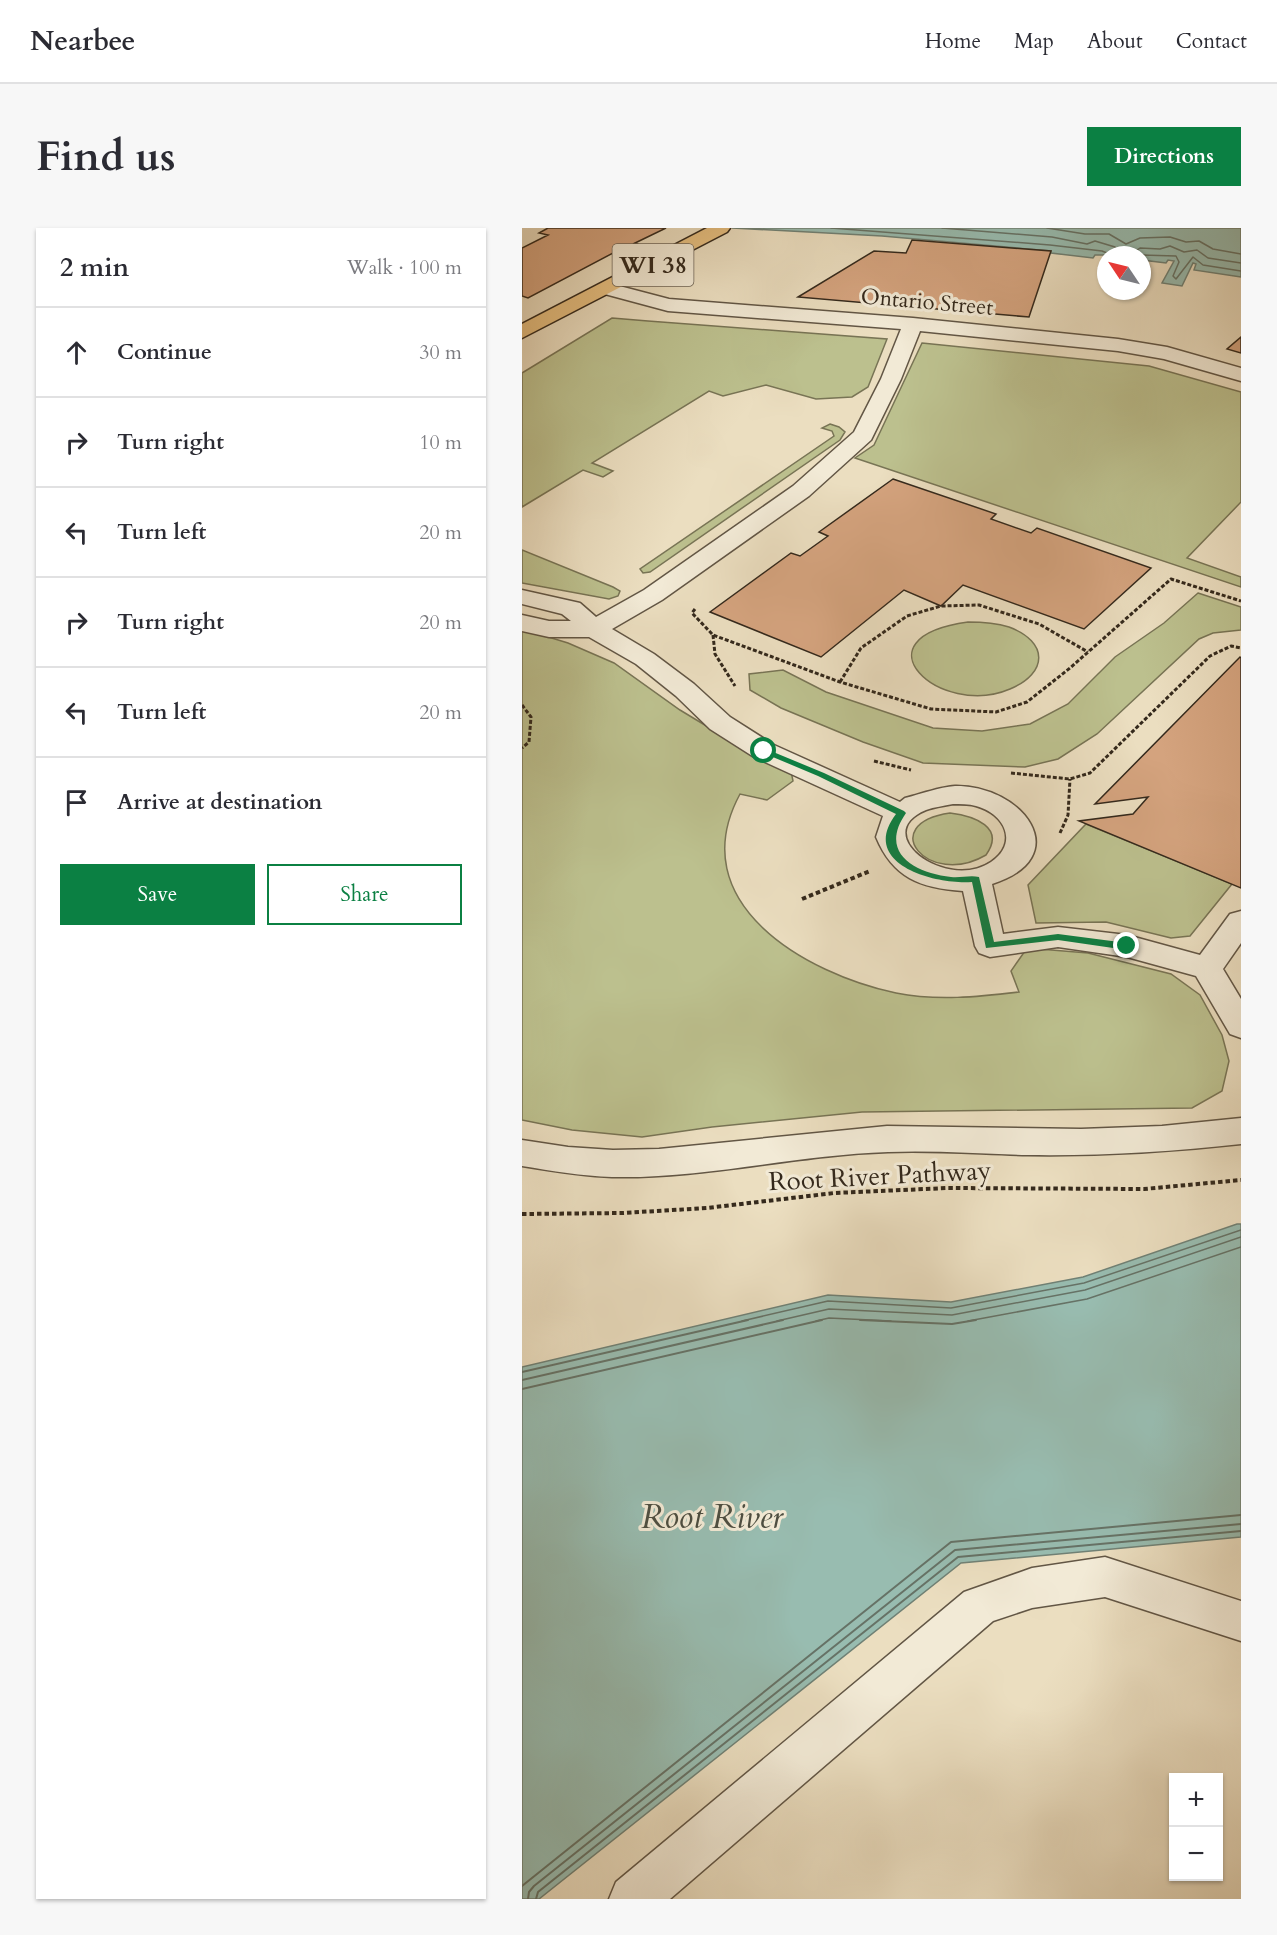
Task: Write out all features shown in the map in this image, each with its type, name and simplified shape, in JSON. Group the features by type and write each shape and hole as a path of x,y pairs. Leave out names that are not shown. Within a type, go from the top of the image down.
{"main road":[{"name":"WI 38","path":"522,332 721,228"}],"street":[{"name":"Ontario Street","path":"608,289 668,305 913,324 1118,345 1167,353 1241,375"},
{"path":"522,623 549,629 594,629 653,595 801,491 863,435 891,379 913,324"},
{"path":"522,597 571,608 594,629 645,659 685,690 720,723 764,751 901,813"},
{"path":"953,795 974,797 993,803 1008,812 1018,824 1023,837 1020,851 1011,863 976,879 935,878 903,862 894,850 890,838 893,825 901,813 915,804 953,795"},
{"path":"976,879 990,946 1058,937 1127,946 1207,968 1241,1026"},
{"path":"1207,968 1241,921"},
{"path":"522,1153 571,1161 646,1164 848,1141 946,1138 1030,1142 1139,1140 1194,1137 1241,1131"},
{"path":"633,1899 979,1606 1032,1588 1105,1577 1241,1621"}],"path":[{"path":"740,694 715,654 713,635 840,682 931,709 996,712 1027,702 1171,579 1241,601"},
{"path":"840,682 861,648 907,616 941,606 979,605 1039,624 1088,652"},
{"path":"1004,772 1070,778 1090,773 1210,656 1231,646 1241,648"},
{"path":"522,705 531,717 530,742 522,748"},
{"path":"870,760 912,770"},
{"path":"802,899 870,870"},
{"name":"Root River Pathway","path":"522,1214 683,1210 834,1193 948,1188 1144,1189 1241,1180"}],"green space":[{"path":"612,318 887,339 868,387 852,397 816,399 766,385 723,396 709,391 592,463 613,471 603,477 583,470 522,507 522,373"},
{"path":"922,343 1149,366 1241,392 1241,502 1187,558 1241,577 1241,587 855,458 874,445"},
{"path":"830,424 845,432 840,440 650,572 643,573 640,569 834,436 832,431 822,428"},
{"path":"522,550 613,587 620,591 618,596 609,599 522,583"},
{"path":"1198,593 1241,607 1241,630 1213,633 1199,639 1097,734 1058,759 1025,767 923,763 863,742 781,708 750,690 749,674 783,670 826,692 933,728 982,731 1030,724 1068,704 1115,657 1164,623"},
{"path":"968,622 1009,627 1022,633 1037,649 1039,658 1031,675 1010,689 983,695 958,693 935,685 919,673 912,658 916,643 934,631"},
{"path":"522,629 568,643 614,663 680,710 761,759 791,771 793,781 767,800 740,794 726,833 727,868 740,900 762,927 792,950 825,969 861,983 896,993 926,997 973,997 1019,992 1011,971 1027,948 1088,953 1171,974 1200,995 1222,1035 1229,1061 1222,1091 1192,1108 862,1112 712,1127 642,1137 572,1130 522,1120"},
{"path":"950,813 977,820 990,830 991,845 986,855 965,863 945,864 929,860 918,851 913,840 916,829 928,819"},
{"path":"1086,824 1232,884 1190,936 1171,938 1106,922 1036,923 1028,885"}],"water":[{"path":"732,228 1241,228 1241,277 1194,270 1196,264 1193,263 1182,286 1162,283 1174,261 1168,260 1166,263 1151,261 1151,246 1097,246 1097,255 1093,258 1051,253 1051,251 882,236"},
{"name":"Root River","path":"1241,1224 1241,1537 961,1563 539,1899 522,1899 522,1367 828,1295 951,1302 1083,1277"}],"building":[{"path":"548,228 666,228 528,298 522,296 522,248 548,235 539,233"},
{"path":"912,240 1051,251 1029,317 798,297 874,251 906,253"},
{"path":"1241,337 1241,353 1227,349"},
{"path":"893,479 996,514 991,519 1031,533 1037,528 1151,568 1084,629 963,585 941,606 904,590 821,657 710,612 791,553 800,556 828,536 819,532"},
{"path":"1240,657 1241,888 1079,821 1133,814 1148,797 1095,804"}],"route":[{"path":"764,751 901,813 893,825 890,838 894,850 903,862 935,878 976,879 990,946 1058,937 1127,946"}]}
